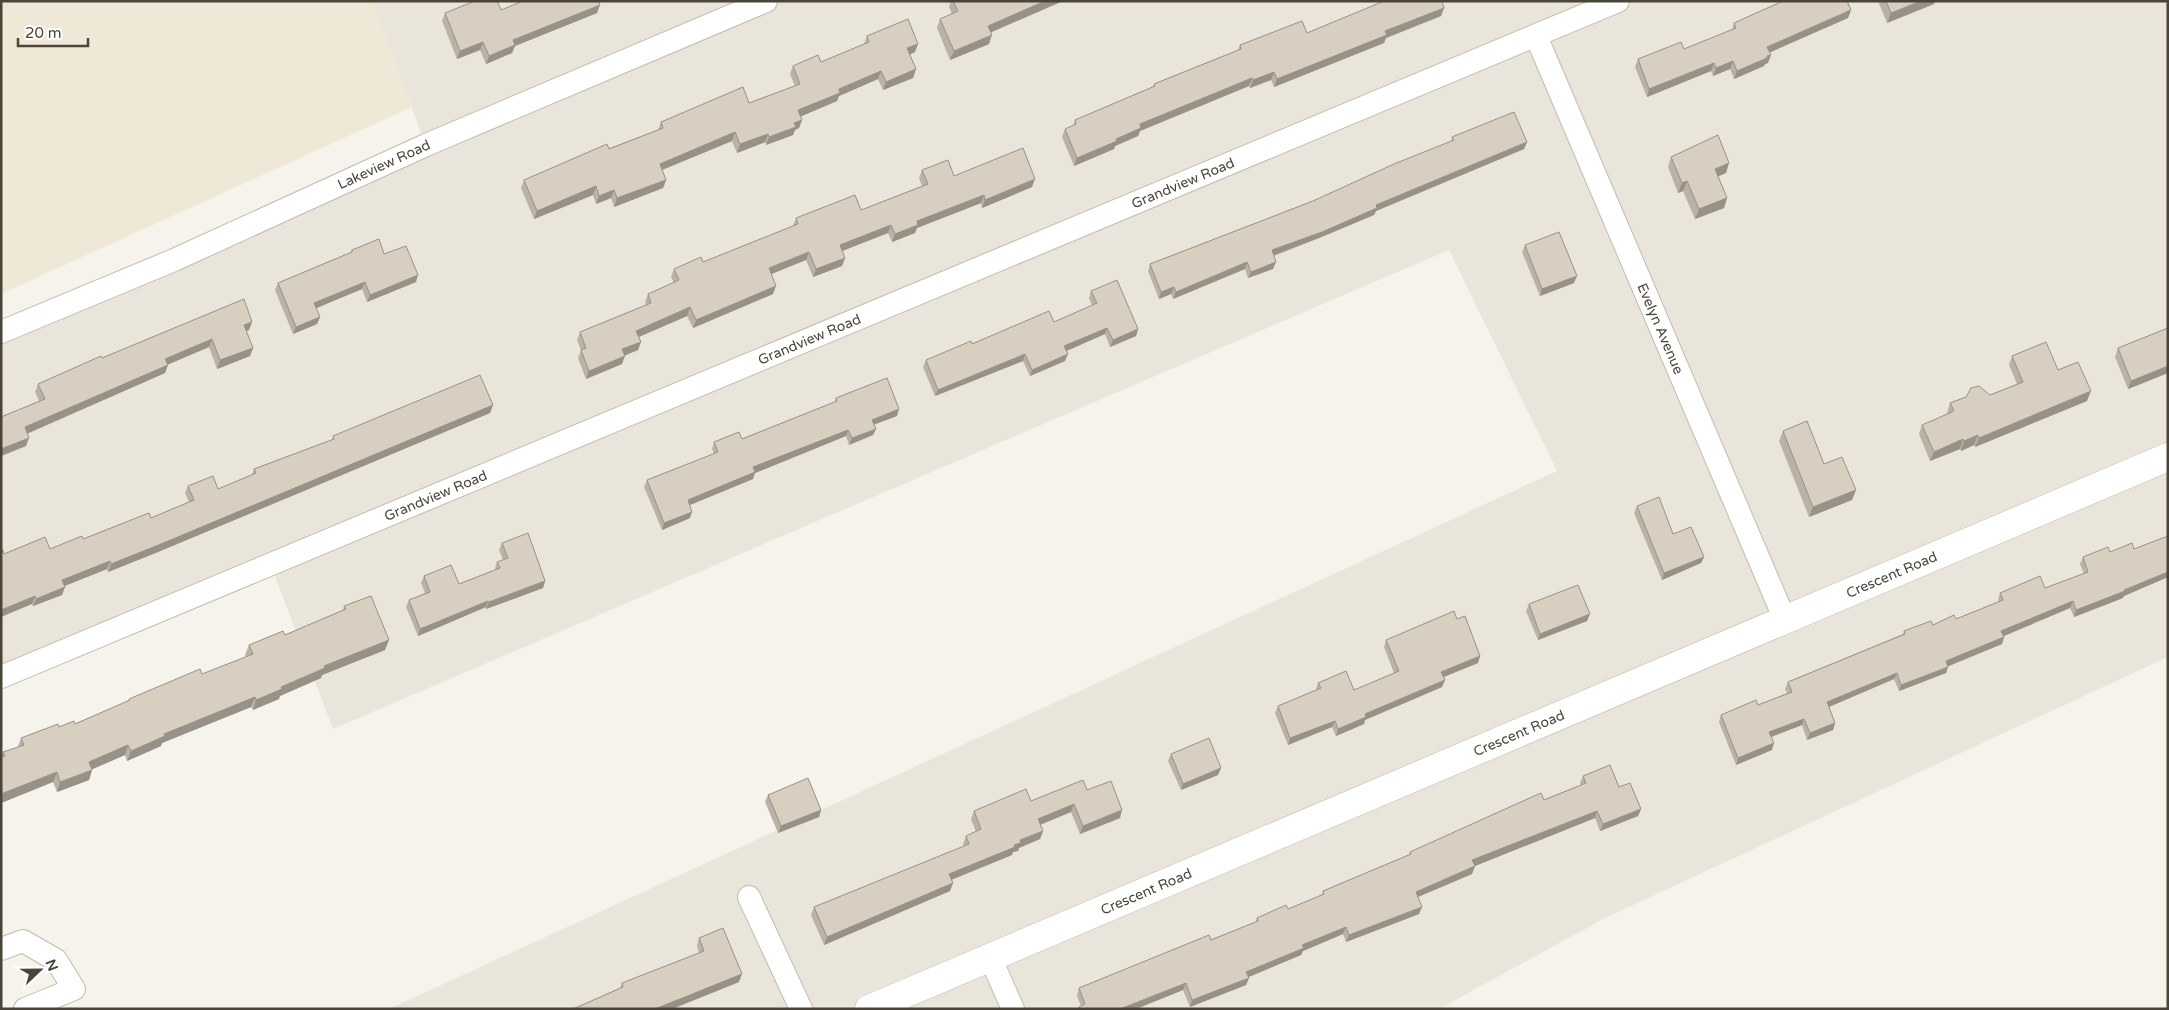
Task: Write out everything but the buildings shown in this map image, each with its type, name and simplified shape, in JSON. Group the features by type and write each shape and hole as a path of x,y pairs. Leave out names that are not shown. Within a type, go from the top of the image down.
{"street":[{"name":"Lakeview Road","path":"1,332 174,260 426,144 766,1"},
{"name":"Grandview Road","path":"1,677 1618,1"},
{"name":"Evelyn Avenue","path":"1536,36 1785,620"},
{"name":"Crescent Road","path":"869,1009 2168,456"},
{"path":"749,897 801,1009"},
{"path":"1,949 23,941 56,960 74,990 26,1009"},
{"path":"990,957 1013,1009"}],"shaded area":[{"path":"1,1 372,1 412,107 1,294"},
{"path":"372,1 2168,1 2168,657 1605,918 1439,1009 389,1009 1557,471 1449,250 333,729 270,563 1,677 1,336 426,146"}]}
